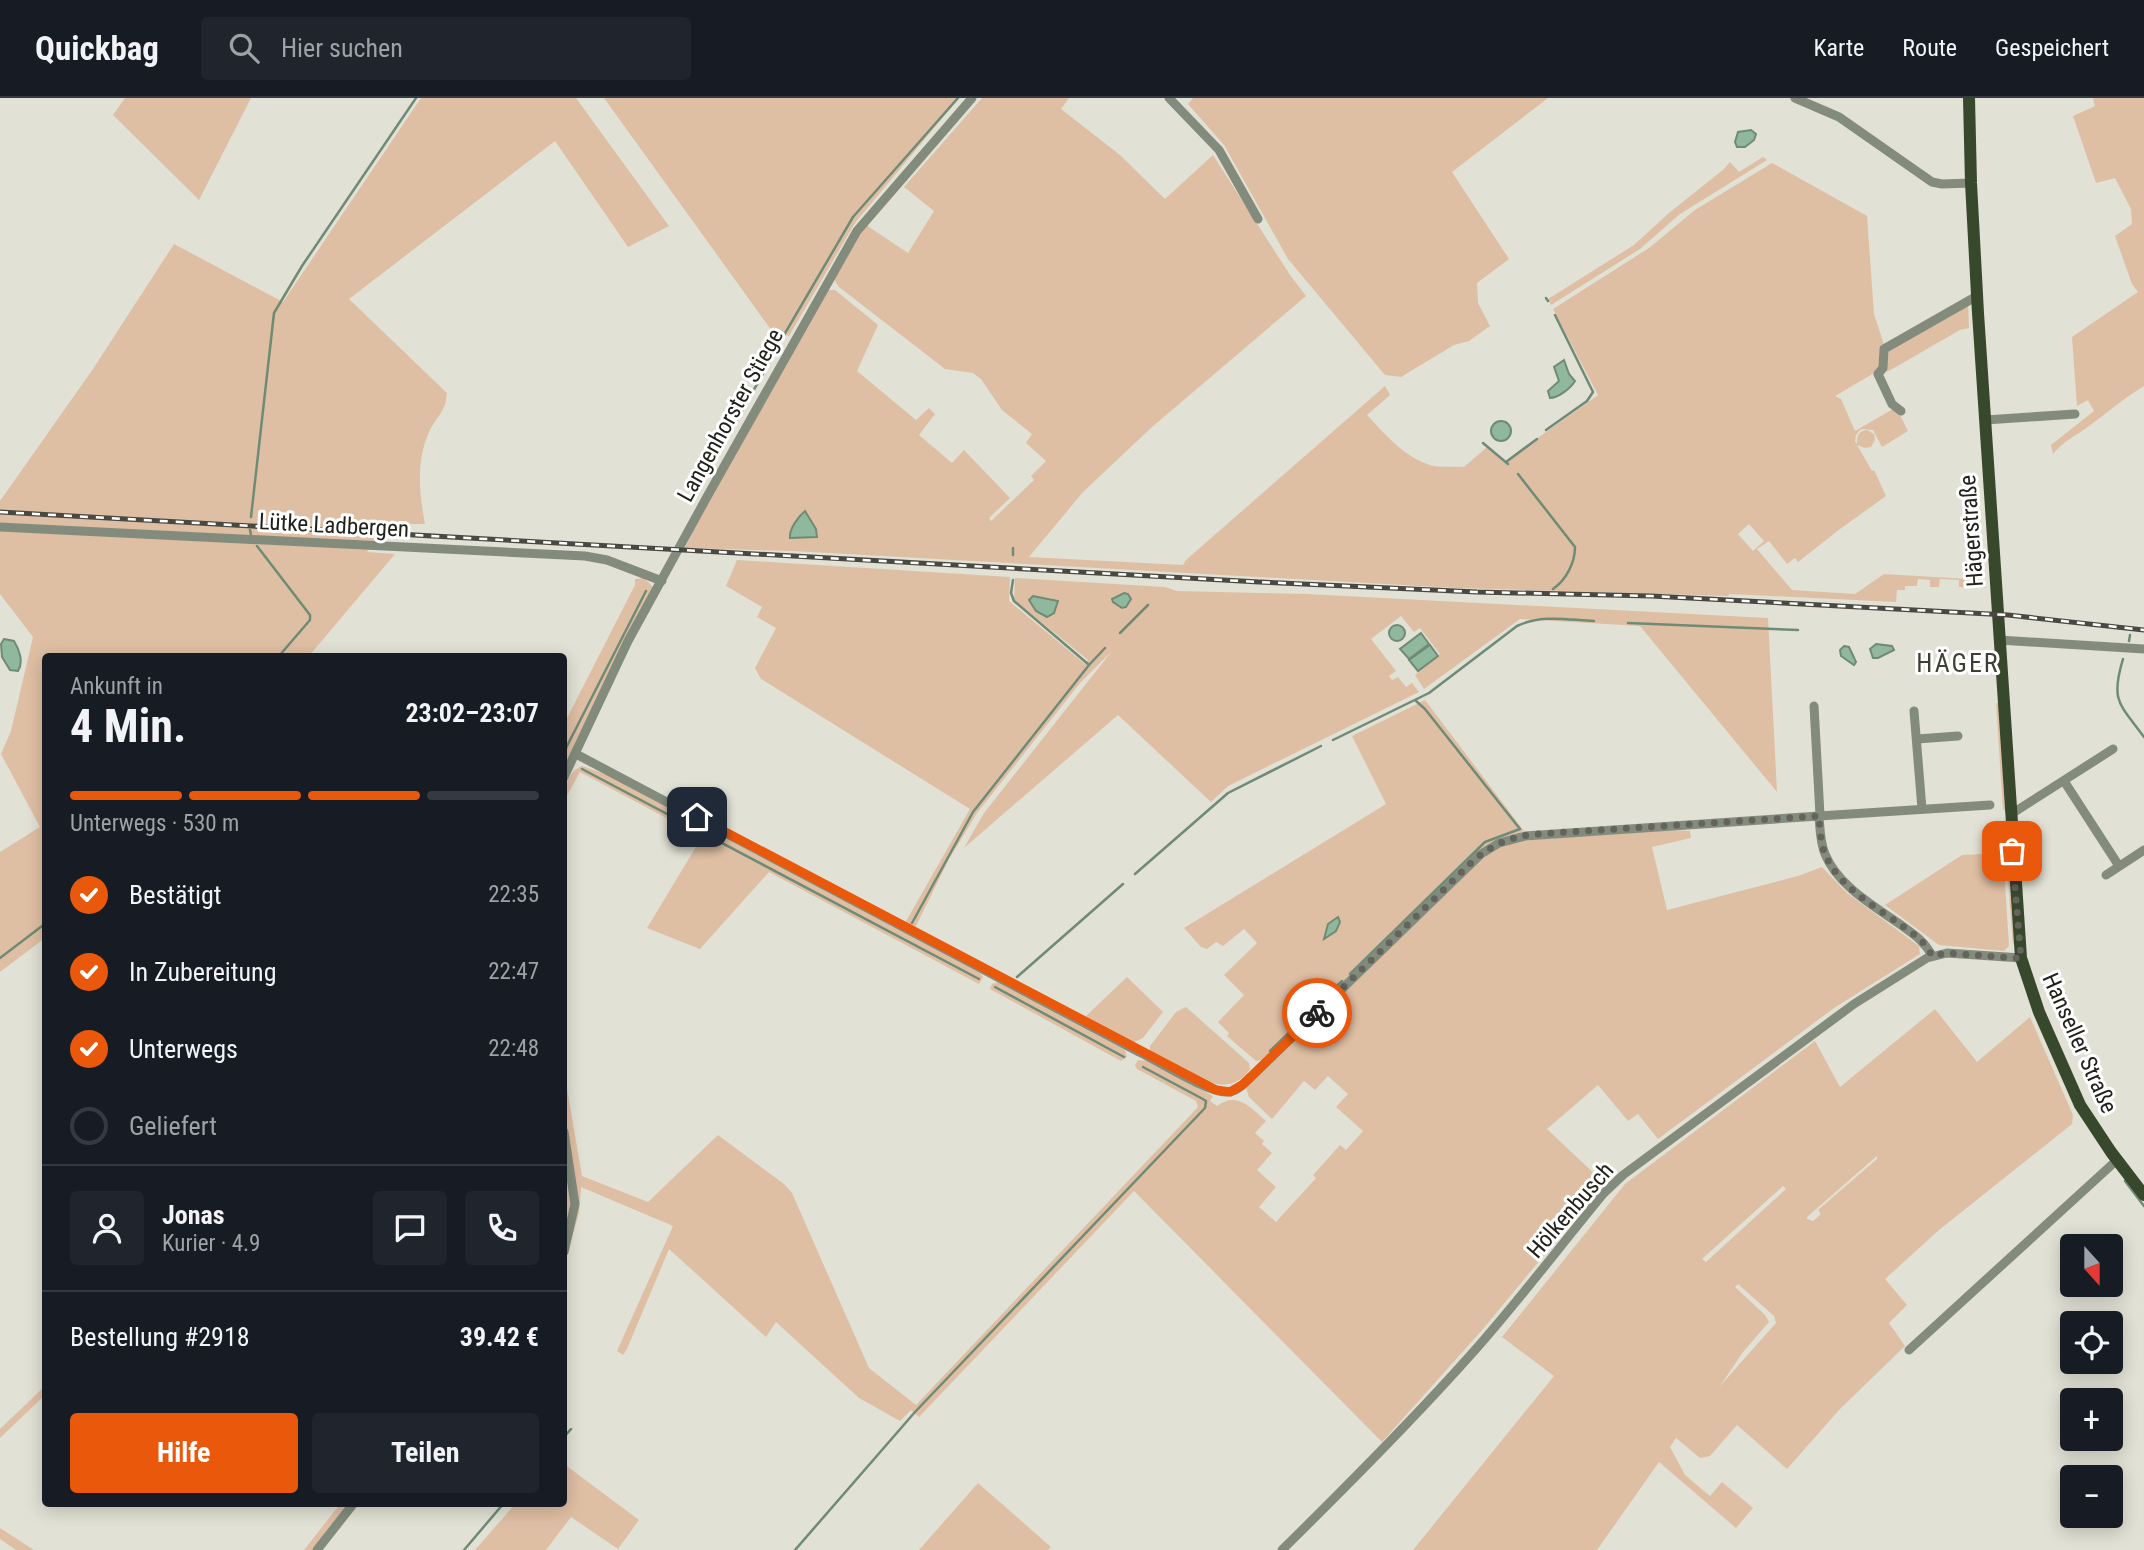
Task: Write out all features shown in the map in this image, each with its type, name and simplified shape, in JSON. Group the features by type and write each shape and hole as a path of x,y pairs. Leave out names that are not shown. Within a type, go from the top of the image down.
{"main road":[{"name":"Hägerstraße","path":"1969,98 1971,183 1999,640"},
{"name":"Hanseller Straße","path":"1999,640 2021,958 2039,1012 2077,1097 2117,1160 2144,1195"}],"street":[{"name":"Langenhorster Stiege","path":"567,772 628,641 857,231 972,98"},
{"path":"1168,98 1219,150 1258,219"},
{"path":"1795,98 1839,117 1932,182 1971,183"},
{"path":"1901,411 1892,404 1878,374 1884,368 1884,349 1978,296"},
{"path":"1985,419 2076,414"},
{"name":"Lütke Ladbergen","path":"0,527 585,556 607,560 662,581"},
{"path":"1999,640 2144,649"},
{"path":"1814,706 1819,815 1823,848 1829,863 1862,897 1922,940 1932,956"},
{"path":"1914,711 1922,809"},
{"path":"1917,738 1958,736"},
{"path":"2010,811 2016,811 2113,750"},
{"path":"576,754 1150,1057 1212,1089 1227,1092 1236,1090 1246,1082 1472,862 1499,843 1532,835 1990,805"},
{"path":"2064,780 2119,866"},
{"path":"2106,875 2144,850"},
{"name":"Hölkenbusch","path":"1282,1550 1378,1456 1451,1377 1616,1181 1822,1027 1880,986 1932,956 1947,953 2021,958"},
{"path":"567,1150 575,1199 567,1240"},
{"path":"1909,1350 2117,1160"},
{"path":"317,1550 351,1507"}],"shaded area":[{"path":"125,98 251,98 199,200 113,115"},
{"path":"421,98 576,98 669,226 628,247 555,141 349,299 447,393 444,407 429,432 420,466 425,524 389,524 367,552 395,554 312,653 42,653 42,940 0,972 0,852 40,827 1,754 11,731 33,637 0,594 0,501 93,369 174,244 283,302"},
{"path":"604,98 959,98 855,223 789,336 772,331"},
{"path":"982,98 1069,98 1061,109 1120,155 1165,199 1213,155 1306,296 1152,427 1083,492 1029,557 1183,565 1385,386 1390,395 1367,415 1412,456 1434,466 1464,467 1487,447 1504,462 1598,395 1553,309 1649,248 1695,210 1772,163 1867,216 1874,314 1884,345 1881,362 1876,372 1835,396 1841,399 1855,431 1893,409 1899,413 1908,431 1882,447 1873,430 1861,429 1856,435 1857,444 1862,431 1867,430 1874,434 1875,440 1871,447 1857,445 1872,471 1874,470 1886,496 1798,562 1795,558 1787,564 1769,541 1757,549 1792,590 1855,594 1884,574 1985,580 1986,588 1959,587 1959,580 1940,579 1939,587 1930,587 1930,580 1918,579 1917,586 1905,586 1905,590 1897,590 1896,602 1729,594 1456,588 793,551 685,548 826,290 835,290 878,325 857,371 916,420 929,408 935,414 919,435 952,463 964,450 1010,498 989,518 991,521 1034,480 1031,476 1046,461 1026,443 1032,434 1002,410 981,379 973,373 945,369 839,287 833,278 866,225 908,253 934,211 904,187","holes":["803,512 806,512 816,529 817,537 794,538 790,533","1749,524 1764,541 1753,551 1738,534"]},
{"path":"1193,98 1548,98 1452,172 1509,259 1477,283 1478,303 1490,326 1469,341 1454,345 1401,377 1385,375 1288,259 1224,145 1188,104"},
{"path":"2093,98 2144,98 2144,386 2065,442 2053,454 2051,445 2094,411 2088,400 2077,406 2072,337 2138,292 2132,284 2115,236 2132,224 2131,209 2115,178 2096,183 2073,116 2095,106"},
{"path":"1751,130 1756,134 1754,140 1745,147 1737,147 1735,142 1738,132"},
{"path":"1763,157 1767,160 1680,214 1640,249 1551,305 1548,299 1634,245 1730,162 1739,172"},
{"path":"1968,303 1969,328 1960,330 1887,372 1886,350"},
{"path":"1564,360 1575,381 1564,392 1550,398 1548,391 1559,381 1554,367"},
{"path":"1497,421 1505,421 1511,431 1505,441 1497,441 1491,435 1491,427"},
{"path":"805,511 816,529 817,537 790,538 794,523"},
{"path":"737,560 1010,577 1009,601 1085,664 1088,660 1014,600 1015,578 1165,587 1177,591 1307,594 1768,618 1777,792 1640,626 1520,619 1424,689 1415,675 1440,654 1420,628 1414,632 1401,616 1371,639 1396,671 1389,676 1392,680 1398,677 1406,687 1412,683 1419,692 1228,786 1211,802 1118,715 964,848 984,813 1112,651 1080,683 977,813 949,859 916,926 912,927 905,923 970,809 761,679 755,668 776,628 757,617 762,607 726,586","holes":["1033,596 1051,598 1053,615 1047,617"]},
{"path":"644,578 653,587 567,764 567,718 635,585 635,579"},
{"path":"1124,593 1131,599 1126,607 1122,608 1112,599"},
{"path":"1033,596 1058,601 1054,613 1047,617 1036,611 1029,600"},
{"path":"1394,625 1400,625 1405,633 1403,639 1394,641 1389,636 1389,630"},
{"path":"1421,633 1429,644 1409,659 1400,649"},
{"path":"4,639 14,641 18,648 21,660 18,671 10,670 2,657 1,644"},
{"path":"1876,644 1892,646 1894,650 1873,658 1870,649"},
{"path":"1430,645 1438,656 1418,671 1409,660"},
{"path":"1844,646 1849,647 1856,662 1854,665 1841,656 1840,650"},
{"path":"1425,700 1524,831 1496,842 1266,1059 1256,1061 1227,1036 1229,1033 1218,1022 1244,995 1224,975 1257,943 1244,929 1223,946 1216,942 1207,949 1201,947 1184,928 1386,804 1352,736"},
{"path":"1996,703 1999,703 2005,810 2003,810"},
{"path":"582,766 605,774 980,973 983,977 979,984 769,872 700,949 647,928 702,837 580,772 567,796 568,781 577,768"},
{"path":"1668,830 1690,831 1691,838 1652,847 1667,910 1798,876 1822,867 1847,893 1919,946 1920,954 1834,1008 1658,1139 1638,1114 1628,1121 1598,1085 1547,1129 1601,1180 1597,1191 1483,1329 1382,1442 1134,1191 919,1417 911,1410 900,1421 859,1398 776,1322 766,1337 669,1249 627,1349 623,1355 617,1351 673,1226 581,1187 579,1213 567,1255 575,1221 575,1178 567,1131 567,1088 582,1176 648,1202 718,1135 784,1184 792,1193 869,1368 916,1405 1198,1107 1196,1101 1137,1069 1135,1065 1138,1060 1147,1061 1213,1096 1210,1101 1217,1106 1237,1100 1249,1106 1266,1121 1255,1133 1272,1153 1257,1170 1276,1187 1259,1207 1276,1222 1316,1178 1313,1175 1340,1145 1346,1150 1363,1131 1336,1107 1348,1094 1328,1076 1315,1090 1304,1081 1272,1119 1249,1097 1246,1088 1481,858 1518,841"},
{"path":"2005,841 2007,841 2013,946"},
{"path":"2003,853 2009,946 2004,951 1939,945 1885,905 1962,855"},
{"path":"1338,917 1340,922 1336,931 1324,939 1328,924"},
{"path":"1127,977 1163,1012 1143,1038 1132,1043 1085,1017"},
{"path":"998,982 1125,1050 1127,1057 1121,1061 990,989 992,984"},
{"path":"1186,1007 1249,1063 1250,1069 1242,1078 1226,1084 1207,1082 1150,1052 1150,1046 1176,1012"},
{"path":"1935,1009 1977,1062 2030,1017 2073,1115 2072,1124 1939,1230 1885,1279 1907,1305 1889,1323 1905,1346 1839,1410 1787,1469 1737,1425 1710,1456 1700,1458 1676,1438 1670,1447 1685,1475 1710,1496 1722,1482 1753,1508 1736,1528 1659,1462 1597,1550 1413,1550 1554,1376 1502,1337 1625,1184 1815,1041 1840,1087","holes":["1877,1156 1877,1159 1818,1210 1821,1214 1813,1221 1807,1219","1783,1186 1786,1189 1706,1262 1702,1259","1738,1284 1774,1316 1776,1323 1720,1386 1743,1352 1769,1322 1735,1287"]},
{"path":"567,1169 572,1198 567,1226"},
{"path":"42,1389 42,1398 0,1438 0,1429"},
{"path":"567,1466 639,1520 618,1549 571,1517 546,1550 475,1550 513,1507 567,1507"},
{"path":"978,1483 1051,1547 1048,1550 919,1550"},
{"path":"338,1507 347,1507 314,1550 304,1550"},
{"path":"0,1528 34,1550 16,1550 0,1539"}],"waterway":[{"path":"251,517 274,313 302,266 416,98"},
{"path":"784,335 853,217 958,98"},
{"path":"1546,430 1587,401 1593,392 1555,315"},
{"path":"692,499 773,356"},
{"path":"1506,462 1537,439"},
{"path":"1483,443 1508,464"},
{"path":"1518,474 1575,547 1569,571 1553,589"},
{"path":"250,530 251,535"},
{"path":"257,546 310,615 310,620 282,653"},
{"path":"1013,548 1013,555"},
{"path":"1013,580 1011,593 1014,601 1088,664"},
{"path":"567,746 646,591"},
{"path":"1120,633 1148,605"},
{"path":"1333,740 1429,693 1517,626 1545,619 1594,621"},
{"path":"1628,623 1798,630"},
{"path":"2129,641 2130,635"},
{"path":"912,923 973,812 1105,648"},
{"path":"2123,659 2117,685 2120,702 2144,737"},
{"path":"1350,974 1485,842 1520,829 1415,700"},
{"path":"1135,874 1228,793 1321,746"},
{"path":"582,769 979,979"},
{"path":"1017,977 1123,884"},
{"path":"0,958 42,926"},
{"path":"1270,1051 1342,981"},
{"path":"995,987 1124,1057"},
{"path":"795,1550 915,1412 1205,1108 1206,1101 1143,1067"},
{"path":"2125,1181 2144,1206"},
{"path":"567,1434 571,1429"},
{"path":"464,1550 501,1507"}],"railway":[{"path":"0,512 1259,582 1477,592 1651,596 2008,615 2144,630"}],"way so far":[{"path":"1317,1013 1472,862 1499,843 1514,838 1538,834 1819,816 1823,848 1829,863 1839,876 1862,897 1922,940 1932,956 1947,953 2021,958 2012,851"}],"district":[{"name":"HÄGER","path":"1958,663"}],"route":[{"path":"697,817 1139,1052 1216,1090 1236,1090 1317,1013"}]}
